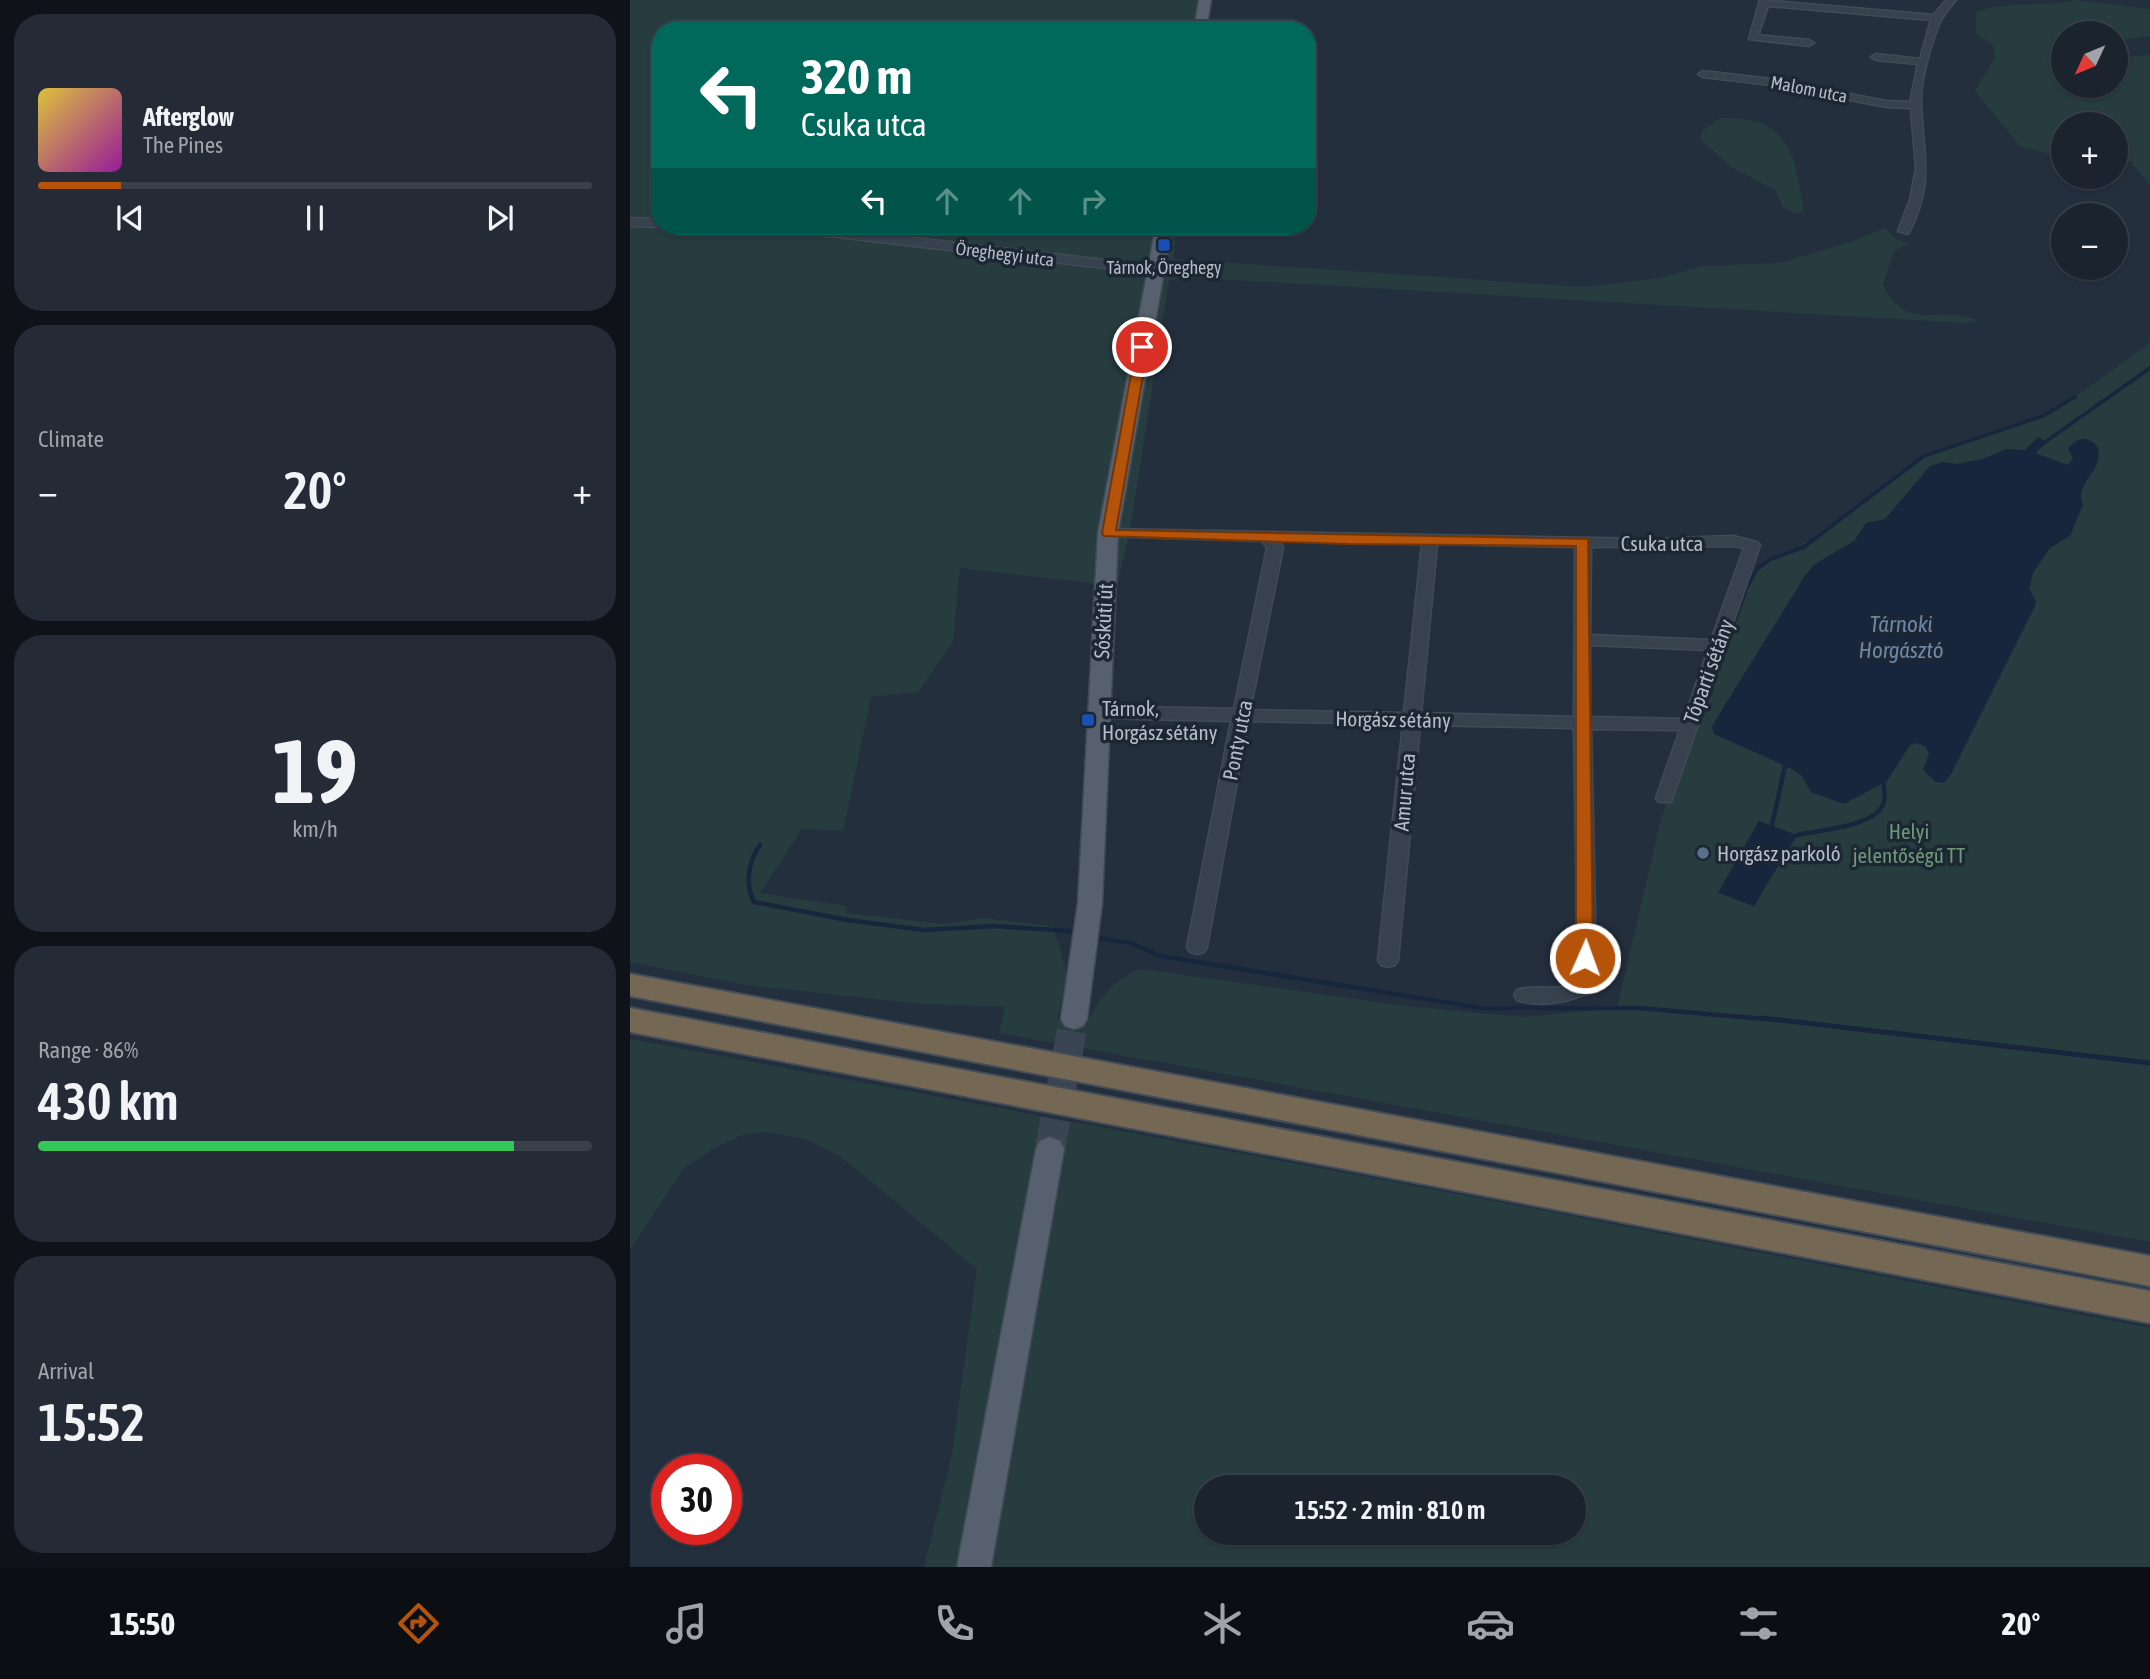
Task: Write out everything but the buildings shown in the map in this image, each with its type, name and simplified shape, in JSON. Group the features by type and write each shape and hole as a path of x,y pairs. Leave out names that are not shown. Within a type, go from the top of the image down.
{"highway":[{"path":"630,985 2150,1271"},
{"path":"630,1020 2150,1307"}],"main road":[{"path":"1202,21 1205,0"},
{"name":"Sóskúti út","path":"1074,1019 1090,903 1108,533 1162,235"},
{"path":"974,1567 1050,1149"}],"street":[{"path":"1808,0 1842,9"},
{"path":"1904,231 1916,200 1922,169 1914,105 1923,62 1937,18 1951,0"},
{"path":"1809,43 1752,37 1764,1 1937,18"},
{"path":"1876,57 1923,62"},
{"name":"Malom utca","path":"1703,74 1771,82 1886,104 1914,105"},
{"path":"630,222 651,223"},
{"name":"Öreghegyi utca","path":"854,235 1156,270"},
{"name":"Csuka utca","path":"1108,533 1673,544 1733,541 1752,545"},
{"name":"Ponty utca","path":"1197,947 1275,548 1275,542 1266,536"},
{"name":"Amur utca","path":"1388,960 1430,540"},
{"path":"1524,995 1570,994 1582,988 1584,981 1586,913 1582,723 1583,542"},
{"name":"Tóparti sétány","path":"1665,798 1752,545"},
{"path":"1583,640 1717,645"},
{"name":"Horgász sétány","path":"1098,712 1688,725"}],"green space":[{"name":"Helyi jelentőségű TT","path":"630,0 1208,0 1204,21 651,21 651,235 1176,235 1173,259 1583,287 1661,278 1702,266 1780,263 1850,242 1885,228 1897,240 1910,243 1894,251 1883,285 1893,300 1914,314 1964,316 1978,321 1966,323 1184,277 1169,281 1130,531 1117,586 960,568 953,642 918,692 871,697 843,831 802,829 760,893 847,906 846,913 944,924 984,918 1053,926 1068,977 1057,1019 1085,1025 1113,985 1140,969 1413,1007 1524,1017 1617,1008 1661,819 1748,583 1757,569 1769,560 1804,547 1924,456 2043,416 2075,397 2150,343 2150,1242 999,1033 1005,1007 922,1004 746,985 630,962"},
{"path":"2075,0 2150,9 2150,36 2128,39 2128,21 2051,21 2051,98 2128,98 2128,57 2150,55 2150,185 2128,161 2128,112 2051,112 2051,155 2020,146 1975,91 1995,57 1993,45 1976,33 1976,12 2000,6"},
{"path":"1720,118 1744,119 1762,124 1785,142 1797,173 1804,212 1797,214 1783,207 1775,190 1731,167 1700,139 1703,130"},
{"path":"630,1039 1437,1190 2150,1328 2150,1567 924,1567 952,1454 977,1269 841,1157 803,1138 764,1132 742,1135 713,1149 683,1169 630,1250"}],"water":[{"name":"Tárnoki Horgásztó","path":"2038,437 2048,442 2035,453 2068,465 2073,458 2068,449 2078,440 2084,439 2096,444 2098,461 2082,490 2083,505 2070,536 2050,548 2033,573 2029,589 2036,601 2035,606 1951,774 1944,783 1936,782 1923,770 1929,754 1926,747 1917,743 1910,745 1887,781 1844,804 1811,792 1801,775 1790,768 1714,734 1712,726 1806,574 1815,564 1854,541 1866,523 1885,519 1930,466 1943,462 1957,464 1982,459 2007,449 2025,450"},
{"path":"1759,821 1797,835 1754,906 1718,893"}],"waterway":[{"path":"2048,440 2150,368"},
{"path":"1744,593 1757,569 1769,560 1804,547 1924,456 2043,416 2075,397"},
{"path":"1726,644 1745,592"},
{"path":"1772,825 1785,766"},
{"path":"1797,835 1846,826 1871,817 1884,802 1884,779"},
{"path":"760,845 749,873 749,888 754,902 847,920 924,930 994,926 1071,931"},
{"path":"1098,938 1131,943 1160,956 1481,1008 1638,1008 1777,1020"},
{"path":"1762,1018 2150,1063"}],"tunnel":[{"path":"1050,1149 1074,1019"}],"place":[{"name":"Tárnok, Öreghegy","path":"1164,245"},
{"name":"Tárnok, Horgász sétány","path":"1088,720"},
{"name":"Horgász parkoló","path":"1703,853"}],"route":[{"path":"1142,347 1108,533 1348,540 1583,542 1585,958"}]}
